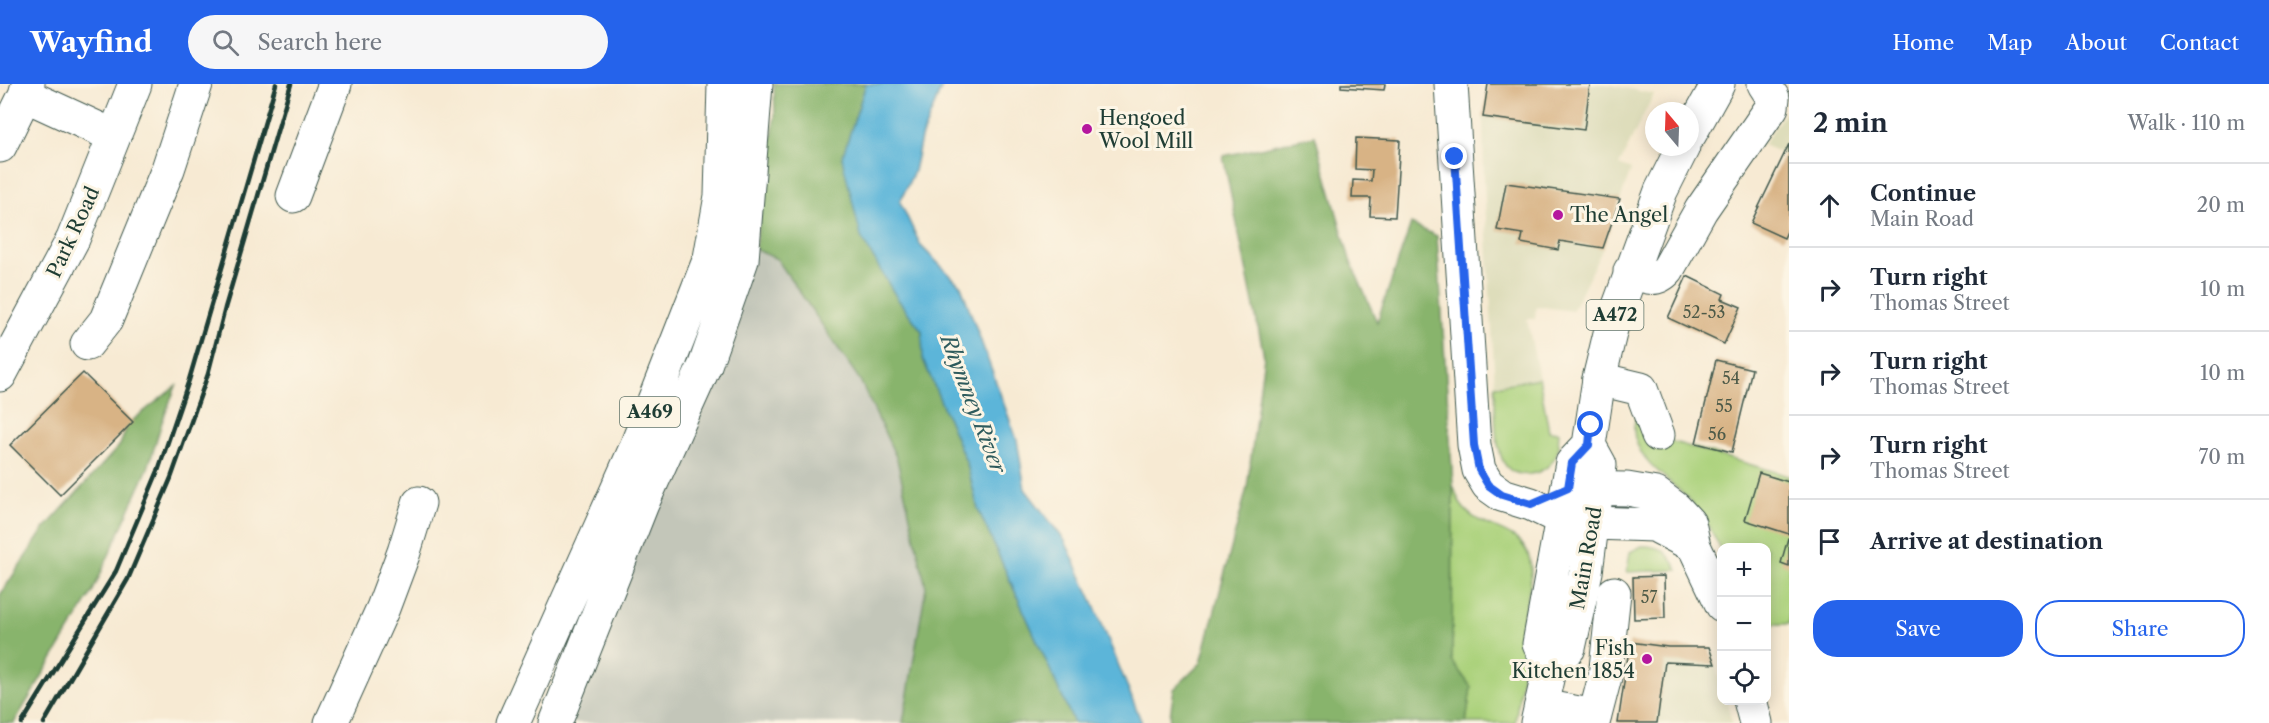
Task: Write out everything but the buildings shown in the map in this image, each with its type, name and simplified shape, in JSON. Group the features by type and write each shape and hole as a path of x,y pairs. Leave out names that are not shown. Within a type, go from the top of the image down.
{"main road":[{"name":"Park Road","path":"3,363 73,239 135,84"},
{"path":"87,344 106,321 168,168 196,84"},
{"path":"293,196 335,84"},
{"name":"A469","path":"513,723 634,452 710,258 721,196 724,84"},
{"name":"A469","path":"555,723 642,504 705,364 742,261 756,84"},
{"path":"1451,84 1474,445 1479,470 1488,485 1502,495 1531,504 1580,504 1627,489 1656,494 1676,508 1689,523 1694,546 1718,597"},
{"path":"1699,118 1718,84"},
{"path":"1630,271 1650,279 1662,276 1668,270 1701,210 1772,107 1773,98 1764,84"},
{"path":"0,146 27,89 114,136"},
{"name":"Main Road","path":"1539,714 1550,666 1539,644 1580,504 1572,463 1589,445 1599,379 1612,325 1661,191 1678,156"},
{"path":"1599,379 1641,389 1658,435"},
{"path":"331,723 383,608 419,503"},
{"name":"Main Road","path":"1594,720 1605,676 1614,593"},
{"path":"1751,705 1756,723"},
{"path":"1539,714 1594,720"}],"shaded area":[{"path":"1488,84 1606,84 1654,94 1650,102 1645,102 1645,112 1619,165 1631,170 1603,248 1572,311 1536,306 1535,319 1527,319 1539,378 1495,386 1484,181 1483,117"},
{"path":"1789,106 1789,156 1763,145"},
{"path":"755,249 777,259 860,380 897,459 926,587 903,723 567,723"},
{"path":"1630,642 1668,647 1709,647 1717,671 1717,705 1728,705 1732,723 1618,723"}],"green space":[{"path":"774,84 866,84 842,158 897,298 922,331 923,359 967,464 978,509 1074,723 903,723 926,587 897,459 860,380 777,259 755,249 775,116"},
{"path":"1315,136 1350,260 1377,322 1411,224 1437,236 1453,485 1452,661 1471,687 1466,723 1169,723 1174,689 1201,663 1247,488 1264,356 1223,156"},
{"path":"1539,378 1549,431 1559,432 1558,449 1552,462 1546,468 1530,474 1522,474 1508,468 1500,452 1496,424 1495,386"},
{"path":"176,386 148,468 92,593 14,723 0,723 0,595 44,529 120,445 128,424"},
{"path":"1637,407 1667,440 1789,476 1789,624 1771,624 1771,543 1718,543 1693,505 1647,460 1636,441 1634,430"},
{"path":"1453,485 1461,504 1471,515 1515,538 1529,557 1531,579 1521,627 1529,629 1515,723 1466,723 1471,687 1452,662"},
{"path":"1642,546 1660,549 1671,559 1678,570 1627,572 1630,552"}],"water":[{"name":"Rhymney River","path":"866,84 943,84 921,138 914,171 900,202 921,246 961,286 1017,440 1025,489 1065,541 1093,602 1142,723 1074,723 978,509 967,464 923,359 922,331 897,298 861,237 842,158"}],"railway":[{"path":"22,723 116,571 158,471 189,380 276,84"},
{"path":"44,723 128,579 171,478 208,374 225,308 291,84"}],"place":[{"name":"Hengoed Wool Mill","path":"1087,129"},
{"name":"The Angel","path":"1558,215"},
{"name":"Fish Kitchen 1854","path":"1647,659"}],"route":[{"path":"1455,157 1474,445 1479,470 1488,485 1502,495 1531,504 1568,488 1572,463 1589,445 1591,425"}]}
